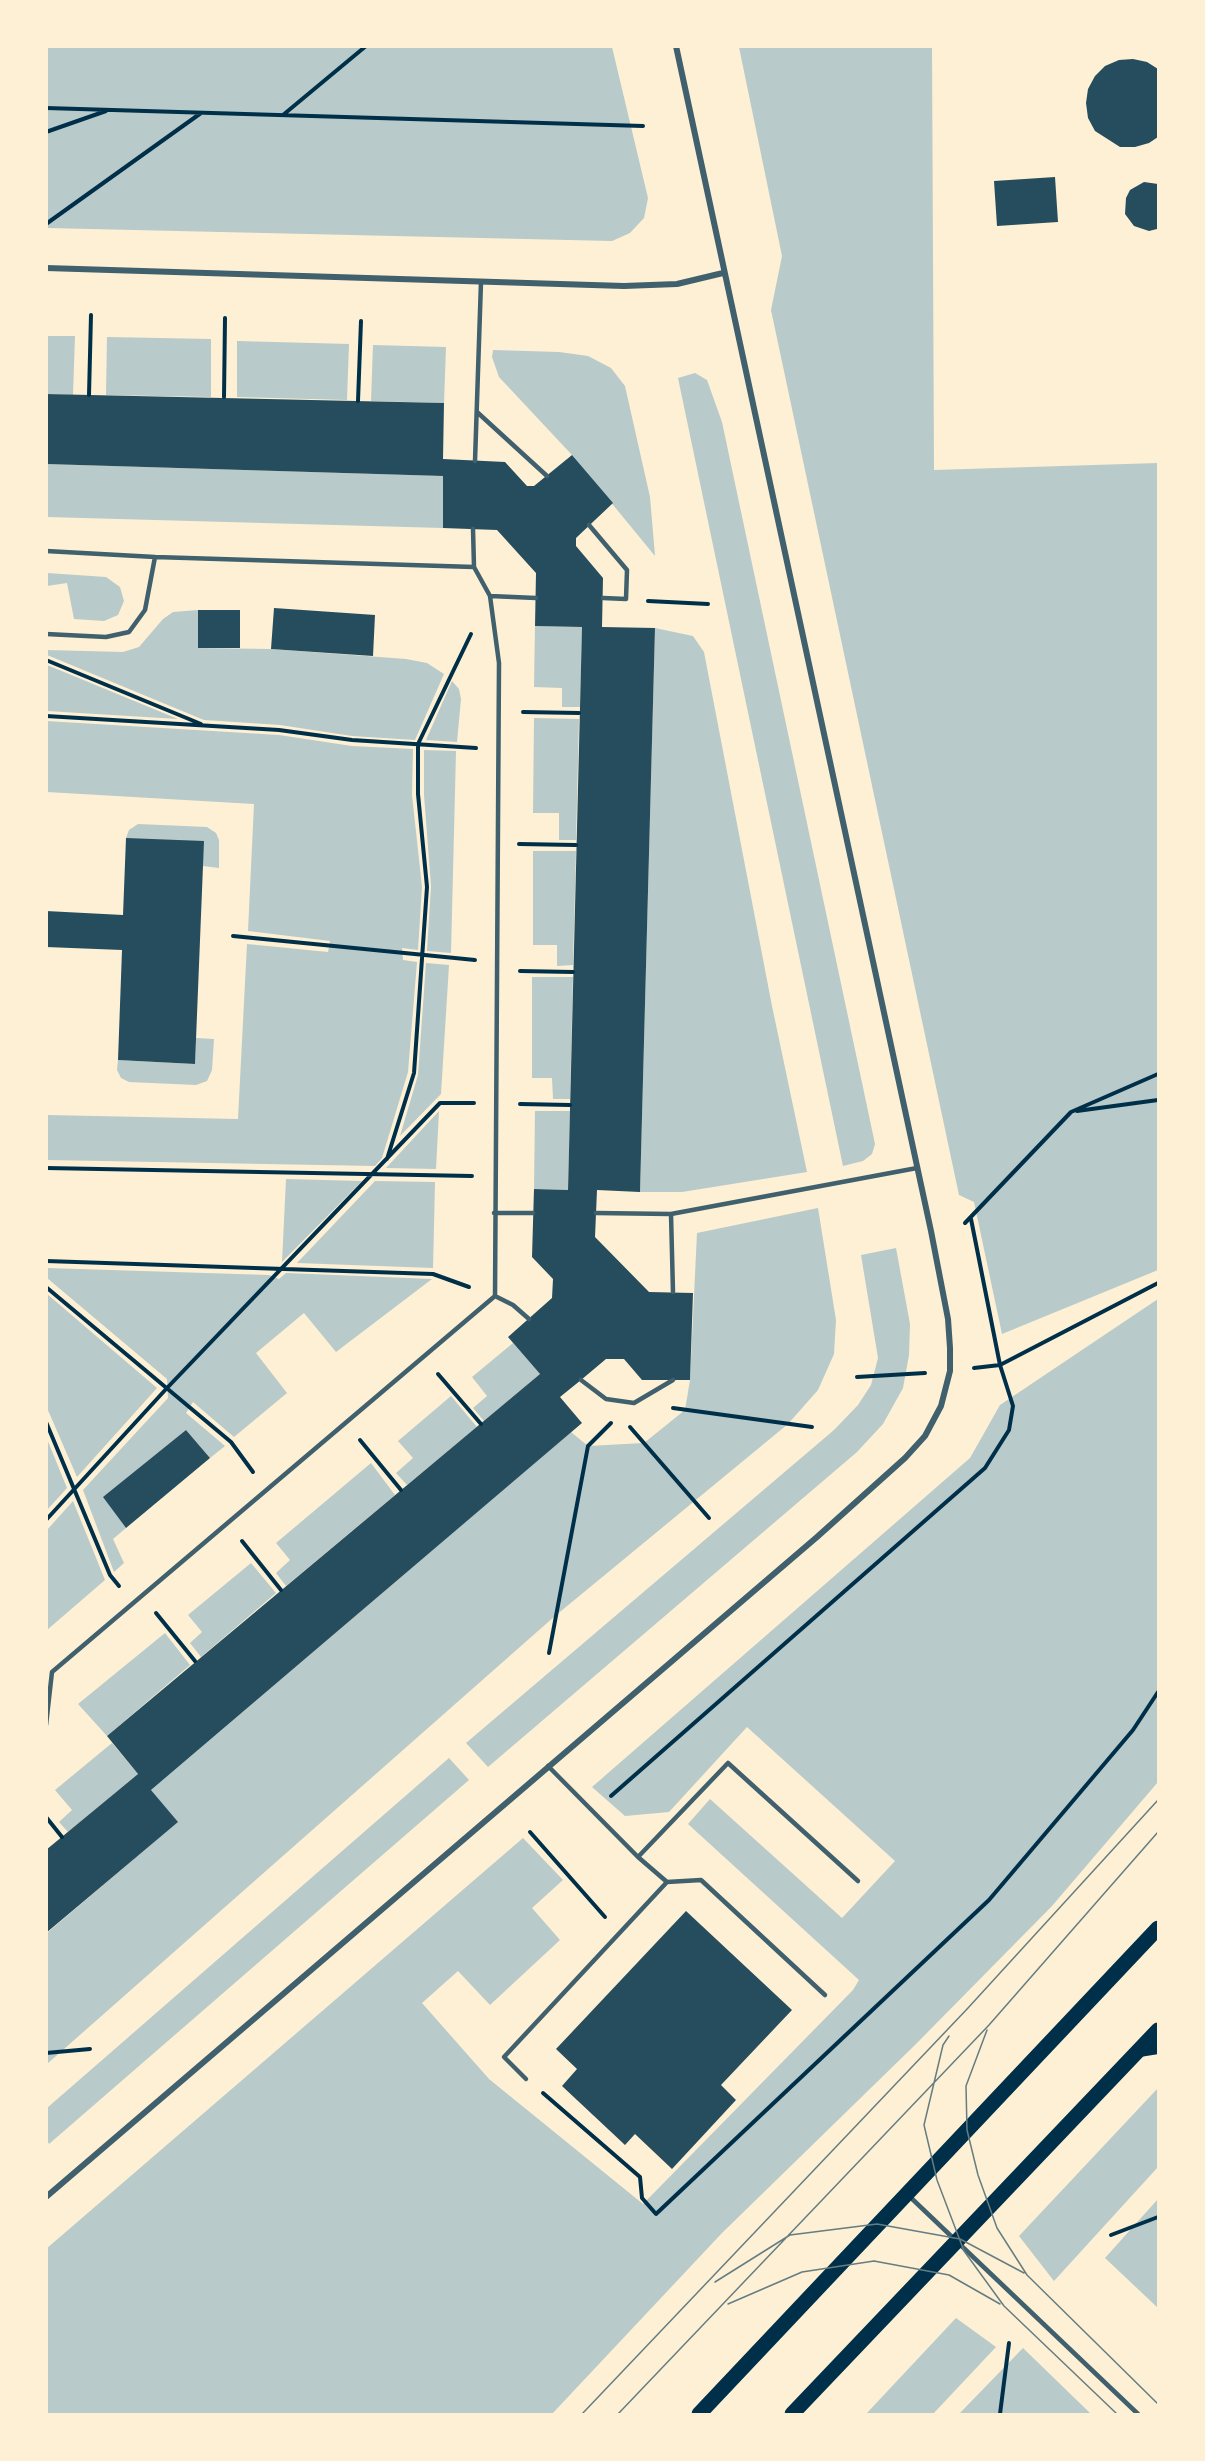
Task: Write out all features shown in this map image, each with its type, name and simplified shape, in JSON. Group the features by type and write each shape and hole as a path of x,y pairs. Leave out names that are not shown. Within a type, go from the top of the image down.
{"main road":[{"path":"699,2415 1158,1928"},
{"path":"792,2415 1158,2030"},
{"path":"1139,2051 1158,2048"}],"street":[{"path":"47,2195 905,1458 926,1436 941,1406 950,1371 948,1319 676,46"},
{"path":"46,268 481,282 667,284 723,273"}],"lane":[{"path":"475,461 481,282"},
{"path":"477,412 548,476"},
{"path":"589,525 627,570 626,599 603,598"},
{"path":"473,529 474,567 490,596 499,663 495,1296"},
{"path":"46,551 155,557 474,567"},
{"path":"46,634 106,637 129,632 145,610 155,557"},
{"path":"490,596 536,598"},
{"path":"596,1213 671,1214 917,1168"},
{"path":"494,1213 533,1213"},
{"path":"671,1214 674,1292"},
{"path":"495,1296 513,1305 529,1319"},
{"path":"46,1725 52,1671 495,1296"},
{"path":"581,1380 606,1399 634,1403 673,1380"},
{"path":"638,1857 728,1763 858,1881"},
{"path":"548,1766 638,1857 667,1882"},
{"path":"526,2079 504,2057 667,1882 701,1880 825,1995"},
{"path":"906,2193 1138,2415"}],"path":[{"path":"282,116 366,46"},
{"path":"46,108 643,126"},
{"path":"46,132 110,110"},
{"path":"46,224 201,113"},
{"path":"89,394 91,315"},
{"path":"224,397 225,318"},
{"path":"358,401 361,321"},
{"path":"387,1160 414,1073 427,887 418,794 418,744 449,675 490,596"},
{"path":"626,599 708,604"},
{"path":"46,660 207,726"},
{"path":"499,710 579,713"},
{"path":"46,716 279,730 352,740 498,748"},
{"path":"498,843 576,845"},
{"path":"233,936 422,956 497,961"},
{"path":"496,970 573,972"},
{"path":"966,1223 1071,1112 1158,1074"},
{"path":"1071,1112 1158,1100"},
{"path":"46,1520 167,1388 440,1103 570,1104"},
{"path":"46,1168 495,1176"},
{"path":"593,1812 985,1468 1009,1430 1013,1406 1000,1365 971,1219"},
{"path":"46,1261 433,1274 495,1296"},
{"path":"1000,1365 1158,1284"},
{"path":"46,1287 231,1442 266,1489"},
{"path":"424,1357 481,1424"},
{"path":"857,1377 950,1371"},
{"path":"549,1653 588,1446 619,1415 634,1403 812,1427"},
{"path":"619,1415 709,1518"},
{"path":"46,1422 76,1488 110,1575 133,1602"},
{"path":"346,1422 401,1490"},
{"path":"227,1523 281,1590"},
{"path":"141,1595 195,1661"},
{"path":"526,2079 640,2177 642,2198 656,2214 989,1900 1132,1730 1158,1692"},
{"path":"46,1817 62,1837"},
{"path":"530,1832 619,1933"},
{"path":"46,2053 90,2049"},
{"path":"1111,2235 1158,2217"},
{"path":"1000,2415 1009,2343"}],"shaded area":[{"path":"47,47 612,47 648,198 644,218 630,233 612,241 47,228"},
{"path":"739,47 932,47 934,470 1158,463 1158,1270 1002,1334 974,1202 959,1195 771,310 782,256"},
{"path":"47,336 75,336 73,395 47,394"},
{"path":"107,337 211,339 211,397 106,395"},
{"path":"237,341 349,344 347,400 237,397"},
{"path":"373,345 446,347 444,403 371,401"},
{"path":"493,350 559,352 588,356 611,368 625,386 650,497 655,556 572,455 499,377 492,357"},
{"path":"695,373 707,380 722,422 875,1144 872,1154 863,1161 843,1166 678,378"},
{"path":"47,464 443,476 443,528 47,517"},
{"path":"47,573 106,577 120,587 124,601 118,615 104,621 74,619 67,583 47,586"},
{"path":"198,610 198,648 271,649 406,659 427,663 444,674 415,740 352,736 280,725 204,720 47,655 47,650 123,652 139,647 163,619 173,612"},
{"path":"535,626 582,627 580,707 562,707 562,688 534,687"},
{"path":"655,628 693,636 704,652 772,1006 807,1172 682,1192 640,1192"},
{"path":"47,665 178,719 47,711"},
{"path":"452,681 459,689 461,699 457,742 426,740"},
{"path":"534,718 579,719 576,840 559,840 559,813 533,813"},
{"path":"46,721 279,735 352,746 413,749 412,795 422,887 418,950 402,948 403,960 417,962 408,1072 382,1158 375,1166 47,1160 47,1115 238,1119 247,944 328,952 330,941 248,931 254,804 47,792"},
{"path":"424,750 456,751 451,953 427,951 431,886 424,795"},
{"path":"138,824 207,827 216,833 219,840 219,868 203,866 126,838 129,830"},
{"path":"533,851 576,851 573,965 557,966 557,945 533,945"},
{"path":"426,963 449,965 441,1094 400,1136 418,1075"},
{"path":"532,977 573,977 570,1099 553,1099 552,1078 532,1078"},
{"path":"196,1038 214,1039 212,1070 207,1081 196,1085 129,1082 121,1078 117,1070 118,1060 195,1064"},
{"path":"439,1111 436,1169 386,1168"},
{"path":"535,1111 570,1111 568,1190 534,1189"},
{"path":"286,1179 362,1181 282,1262"},
{"path":"375,1181 435,1182 433,1268 297,1263"},
{"path":"818,1208 836,1320 834,1354 818,1390 788,1424 555,1616 47,2064 47,1933 177,1822 151,1790 571,1432 588,1446 644,1443 685,1410 690,1380 697,1233"},
{"path":"896,1248 910,1324 909,1355 903,1388 883,1424 857,1452 488,1767 466,1743 834,1430 858,1405 871,1385 878,1358 861,1255"},
{"path":"47,1268 269,1275 279,1279 286,1273 432,1279 336,1352 304,1313 256,1353 287,1393 234,1437 193,1402 186,1413 225,1446 210,1458 186,1430 104,1497 126,1528 113,1539 124,1563 114,1572 83,1490 168,1398 167,1379 47,1278"},
{"path":"47,1294 157,1388 77,1477 47,1408"},
{"path":"1158,1299 1158,1782 1052,1906 915,2045 722,2233 552,2414 47,2414 46,2249 523,1838 563,1880 532,1908 560,1940 490,2005 458,1971 422,2003 489,2079 643,2204 853,1990 859,1980 688,1824 710,1799 842,1918 895,1861 747,1727 669,1812 625,1816 592,1787 970,1458 1000,1405"},
{"path":"513,1343 540,1374 484,1421 473,1408 487,1396 472,1377"},
{"path":"451,1396 477,1427 407,1485 396,1473 413,1458 398,1441"},
{"path":"47,1439 67,1488 46,1510"},
{"path":"371,1463 395,1495 286,1586 276,1573 290,1560 276,1543"},
{"path":"73,1501 105,1580 47,1630 47,1530"},
{"path":"251,1563 276,1593 201,1657 190,1643 202,1632 188,1615"},
{"path":"165,1633 190,1665 107,1736 78,1704"},
{"path":"112,1743 138,1774 68,1832 59,1822 72,1810 55,1790"},
{"path":"449,1758 469,1780 49,2144 47,2108"},
{"path":"1158,2088 1158,2167 1054,2281 1019,2236"},
{"path":"1158,2199 1158,2308 1105,2258"},
{"path":"956,2318 996,2347 933,2414 866,2414"},
{"path":"1023,2348 1091,2414 959,2414"}],"building":[{"path":"1133,59 1147,62 1158,69 1158,137 1149,143 1135,147 1120,147 1095,131 1088,118 1086,103 1088,89 1095,76 1105,66 1119,60"},
{"path":"1055,177 1058,222 997,226 994,181"},
{"path":"1144,182 1158,184 1157,229 1149,231 1134,226 1125,214 1126,198 1130,190"},
{"path":"46,394 444,403 443,459 505,462 527,486 534,486 572,455 613,503 576,538 576,546 603,578 602,627 655,628 640,1192 597,1190 595,1237 649,1292 693,1293 690,1380 642,1380 624,1359 606,1359 560,1397 582,1423 151,1790 178,1822 46,1933 46,1850 138,1774 107,1736 540,1374 508,1337 552,1298 553,1279 532,1257 534,1189 568,1190 582,627 535,626 536,573 497,530 443,528 443,476 46,464"},
{"path":"274,608 375,615 373,656 271,649"},
{"path":"198,610 240,610 240,648 198,648"},
{"path":"126,838 204,841 195,1064 118,1060 122,950 46,947 46,911 123,915"},
{"path":"186,1430 210,1458 126,1528 103,1497"},
{"path":"686,1911 792,2010 721,2085 736,2100 672,2169 635,2134 625,2145 562,2086 577,2069 556,2049"}],"tram line":[{"path":"582,2414 968,2008 1158,1800"},
{"path":"618,2414 989,2025 1158,1832"},
{"path":"987,2030 966,2086 967,2130 978,2175 997,2228 1027,2275 1158,2404"},
{"path":"949,2036 943,2045 924,2125 937,2180 964,2251 1004,2306 1117,2414"},
{"path":"715,2282 790,2235 877,2224 960,2239 1024,2273"},
{"path":"728,2304 802,2272 874,2261 949,2275 1000,2304"}]}
